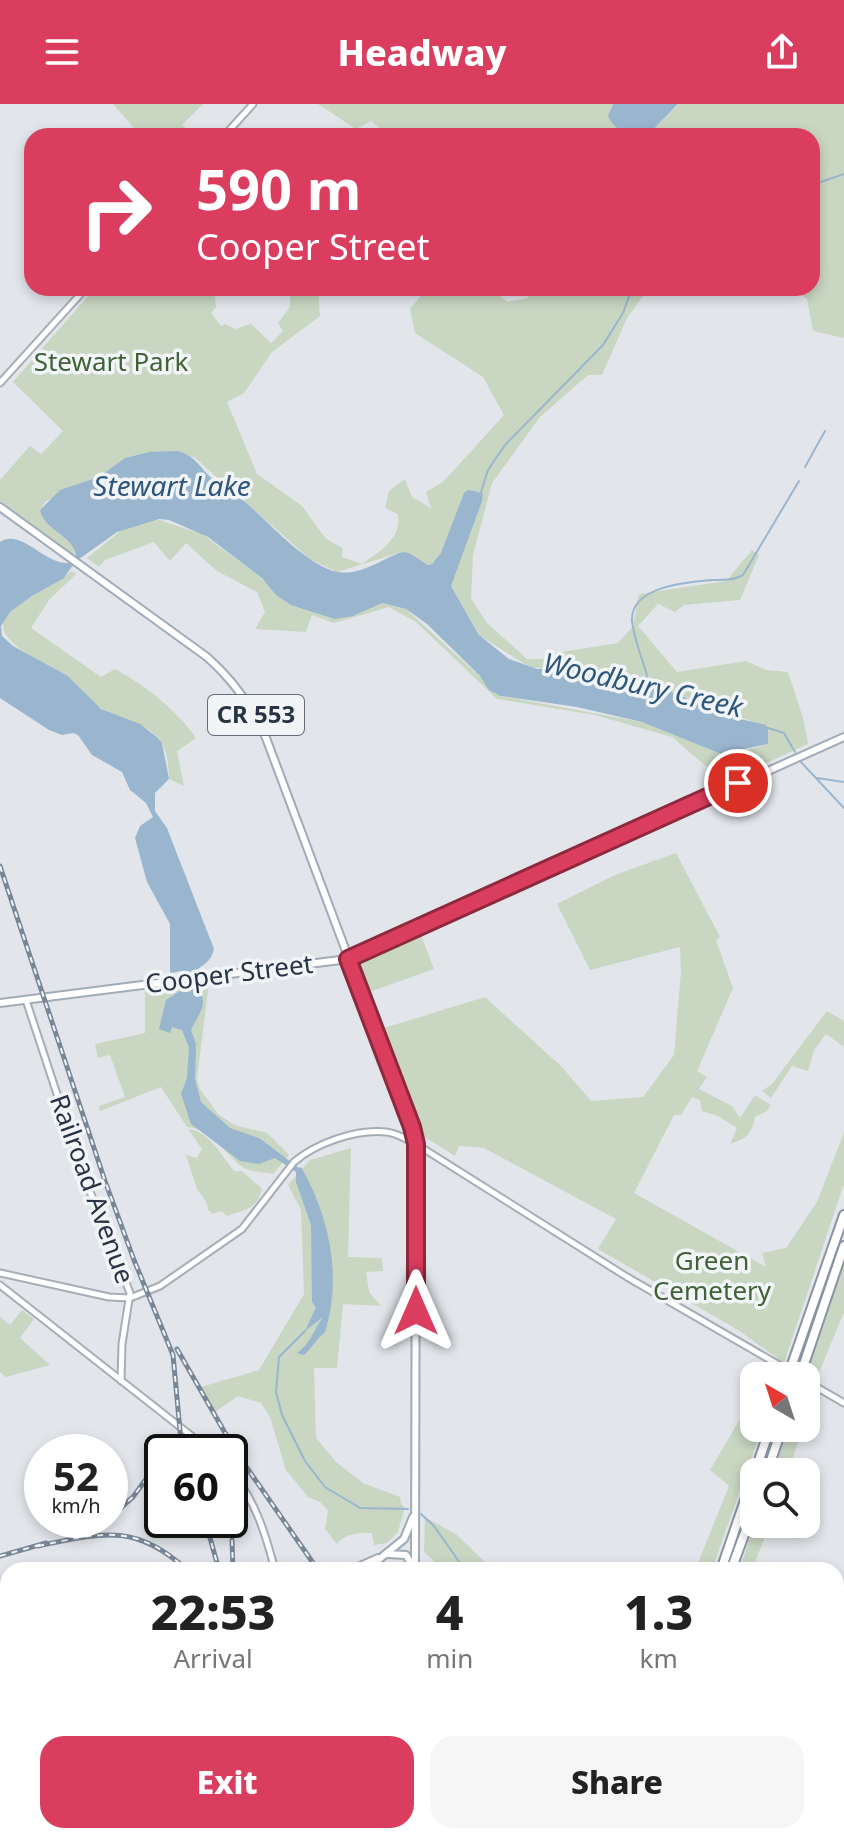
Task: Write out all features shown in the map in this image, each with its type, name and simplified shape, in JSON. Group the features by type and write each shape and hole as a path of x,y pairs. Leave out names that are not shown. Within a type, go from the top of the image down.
{"highway":[{"path":"793,1362 844,1215"},
{"path":"804,1362 844,1246"},
{"path":"724,1562 740,1514"},
{"path":"734,1562 743,1538"}],"main road":[{"name":"CR 553","path":"0,507 207,657 251,707 269,746 416,1144 414,1562"},
{"name":"Cooper Street","path":"0,1003 348,959 844,737"},
{"name":"CR 553","path":"383,1556 397,1547 407,1534 415,1505"},
{"path":"369,1562 383,1556 406,1555 412,1562"},
{"path":"379,1562 383,1556"}],"street":[{"path":"231,128 253,104"},
{"path":"0,383 79,296"},
{"name":"Railroad Avenue","path":"26,1000 85,1179 130,1293 122,1344 121,1381"},
{"path":"0,1273 109,1297 130,1298 160,1286 242,1229 292,1165 313,1148 364,1133 389,1132 416,1144 614,1269 774,1362"},
{"path":"0,1285 189,1434"},
{"path":"820,1389 844,1403"},
{"path":"248,1493 263,1524 273,1562"}],"green space":[{"path":"113,104 203,104 182,125 185,128 134,128"},
{"path":"318,104 613,104 611,107 630,128 380,128 371,121 354,128"},
{"path":"679,104 844,104 844,338 813,331 807,299 803,296 820,296 820,128 655,128"},
{"name":"Stewart Park","path":"88,296 215,296 216,307 211,313 221,326 225,324 235,329 251,324 271,343 283,331 278,323 290,307 290,296 319,296 320,316 272,352 244,393 227,402 257,474 302,506 326,539 343,548 342,557 362,564 388,544 397,531 398,514 385,508 389,491 405,479 412,497 431,508 426,492 444,481 504,415 483,377 415,333 410,309 421,296 500,296 507,302 528,296 643,296 627,318 602,375 588,375 540,417 492,483 473,555 471,598 486,622 527,659 553,659 555,653 618,643 633,626 639,594 726,581 752,550 759,555 740,600 684,605 675,612 658,604 638,626 677,672 746,661 766,670 788,672 808,744 720,784 715,774 672,737 595,715 497,699 416,622 389,607 334,623 312,615 306,632 255,629 265,612 257,592 217,571 186,543 170,561 154,542 105,560 99,567 87,558 123,529 156,519 202,534 259,576 286,602 332,619 382,603 406,609 501,696 642,722 726,756 768,744 767,727 664,689 647,676 624,677 581,666 531,668 480,636 451,586 430,565 402,552 337,572 311,560 194,457 149,452 125,458 106,474 46,501 40,510 43,517 70,542 74,555 0,501 0,480 30,446 41,454 63,431 13,382"},
{"path":"72,571 76,574 49,600 31,628 101,677 115,669 127,676 179,717 196,738 177,751 184,786 169,779 165,751 157,736 143,726 99,707 73,681 18,647 4,631 3,622 15,608"},
{"name":"Green Cemetery","path":"676,853 720,937 716,940 733,988 697,1071 707,1077 699,1089 732,1106 740,1118 755,1095 771,1105 755,1117 747,1135 730,1144 737,1128 718,1116 702,1111 700,1100 692,1097 681,1115 674,1115 634,1193 766,1267 762,1253 786,1248 817,1202 844,1132 844,1184 784,1362 738,1330 598,1249 616,1219 484,1148 459,1146 455,1156 425,1137 384,1028 485,997 562,1067 591,1101 643,1097 674,1055 680,947 590,970 557,904 615,875"},
{"path":"419,930 434,969 364,994 354,965 356,960"},
{"path":"209,982 197,1079 200,1089 218,1114 234,1125 267,1133 289,1155 273,1174 244,1168 210,1137 187,1127 161,1087 100,1111 99,1106 125,1097 110,1055 98,1058 95,1044 145,1033 145,991"},
{"path":"827,1011 844,1021 844,1047 826,1034 814,1050 808,1071 792,1066 771,1098 762,1091 772,1084"},
{"path":"188,1129 209,1139 234,1171 242,1171 262,1189 253,1206 227,1216 221,1211 213,1214 208,1210 197,1189 186,1155 197,1158 202,1149"},
{"path":"351,1148 348,1257 382,1258 383,1271 366,1272 369,1292 381,1306 343,1304 337,1368 314,1368 316,1438 336,1462 363,1483 400,1497 405,1507 398,1532 387,1543 374,1545 372,1533 348,1536 337,1544 325,1529 328,1510 308,1497 286,1470 270,1417 261,1403 238,1396 215,1412 201,1387 259,1370 304,1294 301,1210 288,1185 310,1160"},
{"path":"844,1257 844,1312 820,1370 820,1362 808,1362"},
{"path":"22,1310 34,1319 20,1338 50,1365 6,1377 0,1372 0,1317 10,1325"},
{"path":"740,1419 740,1442 757,1442 751,1458 740,1458 740,1490 715,1562 698,1562 729,1486 710,1470"},
{"path":"784,1442 798,1442 793,1458 778,1458"},
{"path":"425,1517 457,1535 485,1562 435,1562 424,1552"},
{"path":"750,1538 765,1538 755,1562 742,1562"}],"water":[{"path":"613,104 678,104 655,128 618,128 608,116"},
{"name":"Stewart Lake","path":"177,451 193,459 302,553 338,572 354,572 402,552 428,565 432,564 441,553 464,493 468,490 483,493 451,586 479,635 509,659 537,669 581,666 624,677 647,676 664,689 768,728 768,744 729,752 726,756 642,722 577,707 501,696 489,690 480,676 427,624 406,609 382,603 353,616 334,619 291,605 276,595 262,578 208,537 169,520 159,519 117,532 75,562 64,578 10,612 1,626 2,636 13,646 68,676 101,709 140,724 162,743 169,779 155,793 155,811 167,828 214,949 193,979 193,987 203,1002 191,1030 196,1044 195,1079 201,1102 230,1128 259,1138 301,1167 326,1227 333,1269 330,1311 325,1332 304,1355 297,1353 309,1341 323,1317 305,1331 316,1307 312,1302 311,1225 296,1182 296,1172 275,1158 259,1164 240,1161 191,1124 181,1094 187,1078 189,1048 182,1030 172,1027 170,1033 159,1029 166,1000 186,987 183,971 170,973 170,924 147,882 135,838 140,826 153,817 146,803 130,790 122,772 92,755 78,735 62,735 49,730 0,698 0,542 16,540 59,562 68,563 76,556 74,548 47,523 40,510 60,490 99,477 125,458 149,452"}],"waterway":[{"path":"820,182 844,174"},
{"path":"481,492 488,470 505,445 603,345 623,313 629,296"},
{"path":"805,467 825,431"},
{"path":"647,675 632,621 634,609 640,600 662,588 743,575 799,481"},
{"name":"Woodbury Creek","path":"768,728 784,733 795,752"},
{"name":"Woodbury Creek","path":"799,760 844,808"},
{"path":"817,778 844,782"},
{"path":"305,1331 279,1357 276,1392 282,1415 305,1461 325,1487 360,1508 408,1509"},
{"path":"421,1514 434,1526 459,1562"}],"railway":[{"path":"0,866 105,1181 173,1355 180,1434"},
{"path":"177,1349 236,1452 312,1562"},
{"path":"128,1501 144,1482"},
{"path":"38,1546 99,1535 117,1535 151,1544 177,1562"},
{"path":"210,1538 217,1562"},
{"path":"232,1540 233,1562"},
{"path":"0,1556 46,1543"}],"route":[{"path":"416,1311 416,1144 348,959 738,783"}]}
